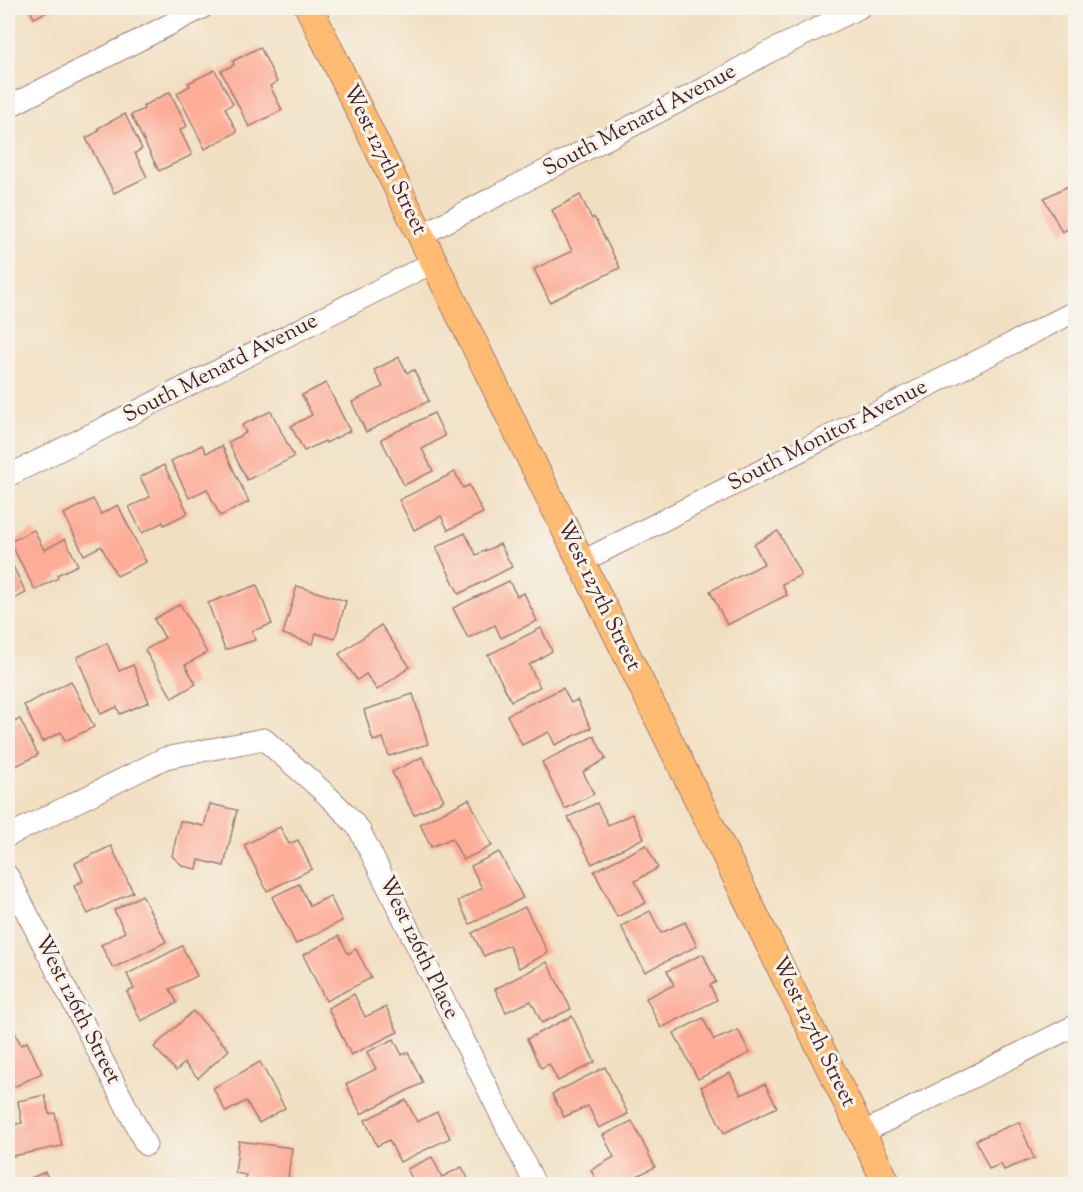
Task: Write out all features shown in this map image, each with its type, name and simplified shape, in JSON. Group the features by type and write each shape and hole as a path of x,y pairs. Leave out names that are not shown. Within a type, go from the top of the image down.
{"main road":[{"name":"West 127th Street","path":"309,8 887,1184"}],"street":[{"path":"8,107 202,8"},
{"name":"South Menard Avenue","path":"421,235 859,8"},
{"name":"South Menard Avenue","path":"8,476 434,262"},
{"name":"South Monitor Avenue","path":"581,562 1076,311"},
{"name":"West 126th Place","path":"8,836 165,758 264,739 303,775 322,789 359,830 535,1185"},
{"name":"West 126th Street","path":"8,876 146,1145"},
{"path":"862,1133 1076,1025"}],"building":[{"path":"29,8 55,8 34,18"},
{"path":"260,47 277,82 270,86 282,110 249,127 221,71 234,65 233,61"},
{"path":"215,70 233,104 225,108 237,132 205,149 177,93 190,86 188,83"},
{"path":"170,92 187,126 180,130 192,155 159,171 131,115"},
{"path":"125,114 142,149 135,153 147,177 114,193 86,138 99,131 98,128"},
{"path":"1076,182 1076,225 1062,232 1044,198"},
{"path":"580,195 620,268 550,302 534,269 572,251 552,210"},
{"path":"399,357 407,373 414,370 429,401 366,432 352,402 383,387 374,370"},
{"path":"326,383 350,431 304,451 291,426 312,415 302,395"},
{"path":"271,411 294,457 247,480 228,442 246,433 242,425"},
{"path":"434,413 445,436 422,449 433,471 404,485 381,439"},
{"path":"202,445 206,453 222,446 249,502 220,516 207,489 189,498 171,461"},
{"path":"164,465 188,513 142,533 129,507 150,497 140,477"},
{"path":"455,472 463,488 469,485 483,513 448,530 441,516 414,530 399,500"},
{"path":"93,499 101,514 118,505 146,562 117,576 101,546 84,555 64,514"},
{"path":"34,530 44,550 65,539 78,565 57,575 58,578 35,590 10,542"},
{"path":"778,531 801,575 782,584 787,595 727,625 710,591 764,564 754,544"},
{"path":"465,533 476,555 500,544 512,567 459,594 436,547"},
{"path":"8,556 26,593 8,602"},
{"path":"509,581 517,596 524,593 537,621 501,638 495,625 468,638 453,608"},
{"path":"257,585 272,624 252,631 255,640 225,650 208,603"},
{"path":"297,586 346,601 335,639 316,633 313,644 283,634"},
{"path":"180,604 207,653 185,665 196,684 172,698 145,650 165,638 154,619"},
{"path":"381,625 410,667 377,690 366,674 357,680 339,654"},
{"path":"541,628 552,651 529,665 540,687 511,701 488,655"},
{"path":"107,643 119,671 133,665 149,702 120,714 117,707 101,714 77,657"},
{"path":"71,681 94,727 65,741 61,732 42,742 24,705"},
{"path":"563,688 571,703 577,700 591,728 555,745 549,732 522,745 507,715"},
{"path":"413,694 428,744 389,756 383,738 373,741 364,710"},
{"path":"20,719 38,755 10,769 8,765 8,725"},
{"path":"594,736 606,759 583,772 594,794 565,809 542,762"},
{"path":"422,757 444,800 414,815 392,772"},
{"path":"469,799 492,846 463,860 452,838 431,847 420,824"},
{"path":"597,803 608,825 632,814 644,838 592,864 568,817"},
{"path":"210,804 237,810 224,866 199,860 197,869 183,866 172,856 180,821 204,826"},
{"path":"280,827 289,844 298,840 312,869 267,891 244,845"},
{"path":"646,845 658,868 635,881 646,903 617,917 594,871"},
{"path":"111,846 133,892 88,914 74,886 83,881 75,863"},
{"path":"499,852 523,898 470,924 458,901 482,888 471,866"},
{"path":"299,884 310,906 330,896 342,921 296,944 272,897"},
{"path":"142,895 166,942 113,968 101,945 125,932 114,910"},
{"path":"525,907 548,953 519,968 509,945 484,956 472,933"},
{"path":"650,911 661,933 685,922 697,946 645,972 621,926"},
{"path":"339,936 348,954 356,949 371,978 326,1001 303,955"},
{"path":"182,946 197,976 170,989 177,1003 141,1021 127,992 134,989 127,974"},
{"path":"703,954 716,982 710,985 717,1000 661,1028 646,998 674,985 667,971"},
{"path":"547,962 571,1009 542,1023 531,1001 506,1012 495,989"},
{"path":"354,994 365,1017 386,1007 398,1032 351,1055 328,1008"},
{"path":"193,1011 229,1050 198,1078 184,1063 176,1071 154,1047"},
{"path":"572,1016 595,1062 558,1081 549,1064 541,1068 527,1039"},
{"path":"703,1018 714,1040 738,1030 750,1053 698,1079 674,1033"},
{"path":"13,1029 21,1045 27,1042 42,1073 8,1090 8,1032"},
{"path":"394,1039 402,1055 408,1052 423,1083 361,1114 346,1084 376,1069 367,1052"},
{"path":"260,1062 285,1108 259,1123 246,1101 226,1112 213,1088"},
{"path":"605,1067 628,1114 599,1128 588,1106 564,1117 552,1094"},
{"path":"730,1073 741,1095 765,1084 777,1107 724,1133 701,1087"},
{"path":"45,1095 49,1114 55,1113 62,1146 8,1157 8,1126 22,1123 18,1101"},
{"path":"406,1100 417,1122 437,1112 450,1138 400,1162 389,1140 377,1146 365,1120"},
{"path":"632,1121 655,1167 621,1184 598,1184 591,1170 614,1157 603,1135"},
{"path":"1019,1122 1034,1158 1004,1170 1001,1164 989,1169 976,1140"},
{"path":"239,1141 292,1148 287,1184 244,1184 246,1175 235,1173"},
{"path":"432,1157 442,1177 462,1167 471,1184 415,1184 407,1169"},
{"path":"45,1172 51,1184 18,1184"},
{"path":"652,1179 655,1184 641,1184"}]}
